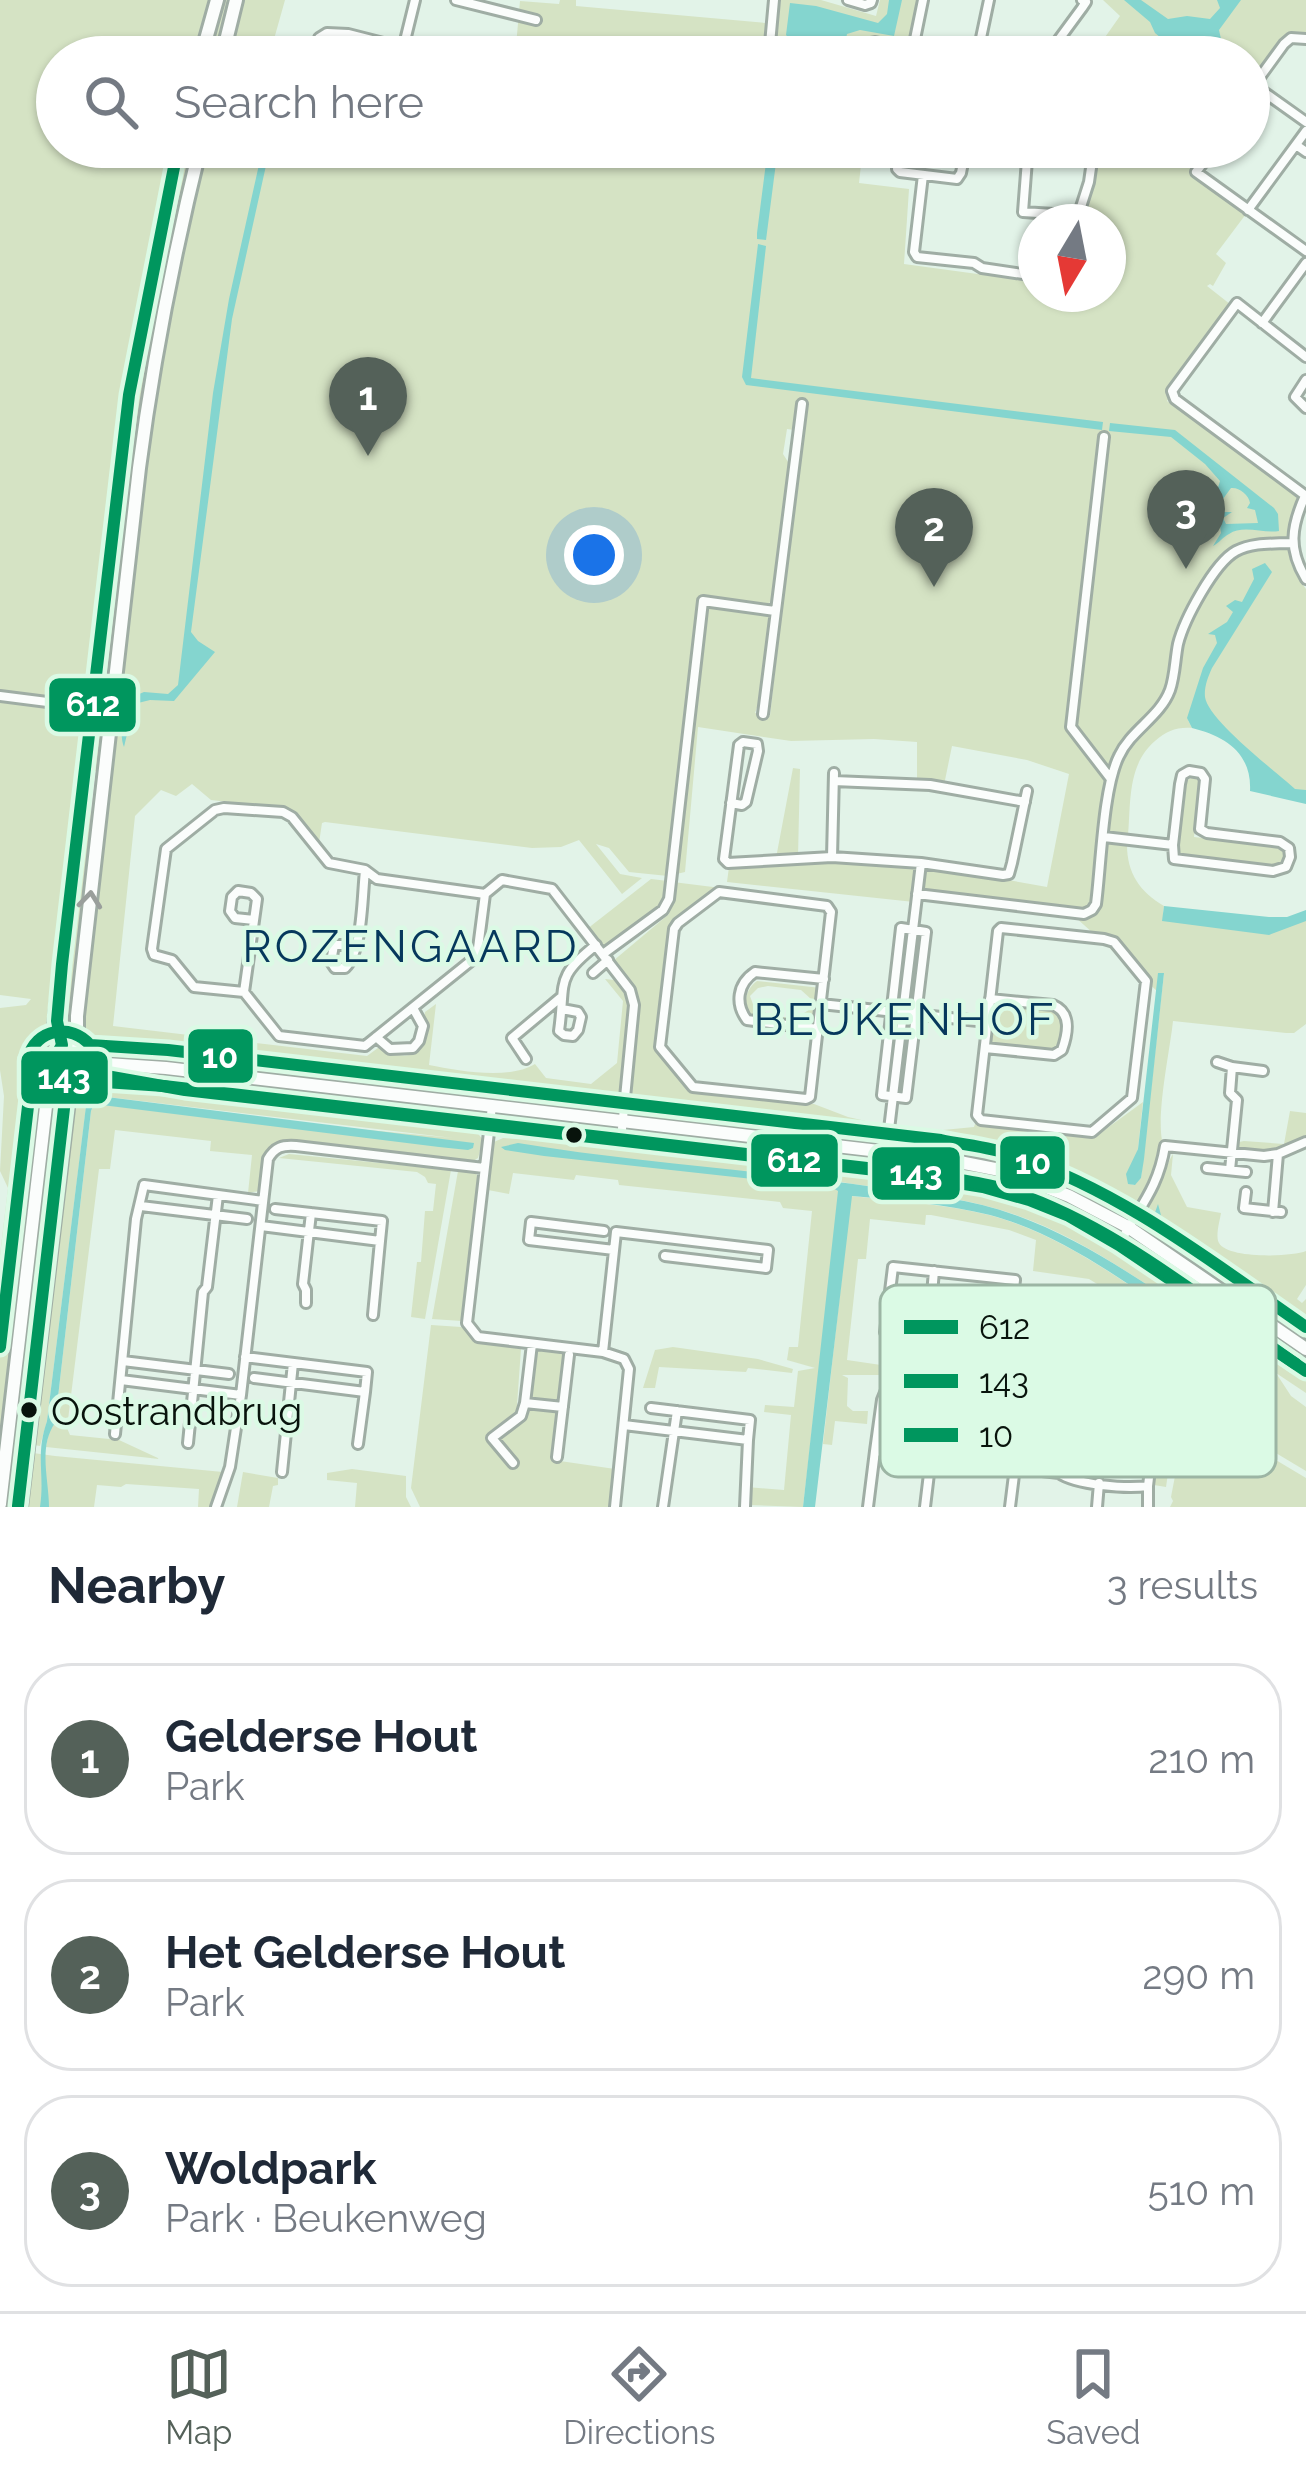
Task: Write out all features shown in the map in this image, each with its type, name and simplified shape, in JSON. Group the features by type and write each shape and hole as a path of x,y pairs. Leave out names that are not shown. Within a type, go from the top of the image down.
{"main road":[{"path":"207,36 217,0"},
{"path":"227,36 236,0"},
{"path":"0,1504 44,1118 69,1065 57,1021 129,395 174,168"},
{"path":"20,1507 148,399 195,168"},
{"path":"69,1065 166,1068 939,1158 1005,1171 1069,1196 1128,1227 1212,1285"},
{"path":"69,1065 184,1090 621,1139 983,1187 1069,1216 1179,1285"},
{"path":"1276,1329 1306,1349"},
{"path":"1276,1351 1306,1371"}],"street":[{"path":"406,36 415,0"},
{"path":"456,0 536,20"},
{"path":"771,36 774,0"},
{"path":"848,0 865,5 872,0"},
{"path":"916,36 923,0"},
{"path":"981,36 989,0"},
{"path":"1061,36 1086,2 1082,0"},
{"path":"323,36 354,36"},
{"path":"1270,63 1291,38 1306,39"},
{"path":"1270,100 1306,122"},
{"path":"1248,210 1306,131"},
{"path":"1296,145 1306,152"},
{"path":"897,168 957,179 962,168"},
{"path":"1024,204 1026,168"},
{"path":"1082,204 1091,168"},
{"path":"1199,168 1196,172 1306,251"},
{"path":"923,175 917,257 1018,273"},
{"path":"1262,323 1306,262"},
{"path":"1306,357 1237,303 1172,391 1175,399 1306,496 1295,519 1292,543 1306,579"},
{"path":"1306,380 1295,397 1306,408"},
{"path":"763,714 802,404"},
{"path":"1104,437 1071,727 1111,779"},
{"path":"917,894 1084,914 1092,910 1111,779 1127,740 1160,708 1169,692 1184,626 1227,558 1253,545 1292,543"},
{"path":"562,1010 567,969 602,953 663,910 669,899 703,602 775,611"},
{"path":"0,696 110,710"},
{"path":"731,803 746,802 757,744 739,745 731,803 724,859 728,863 832,857 1003,875 1009,874 1027,791"},
{"path":"1201,772 1205,779 1200,829 1280,842 1289,848 1290,857 1286,867 1273,871 1174,860 1173,845 1182,775 1201,772"},
{"path":"832,857 834,777 930,785 1025,802"},
{"path":"484,894 377,879 365,870 329,863 283,812 224,808 166,849 152,949 154,955 172,961 194,987 244,992 279,1036 364,1046 477,956 484,894 502,880 552,889 630,991 634,1005 621,1139"},
{"path":"1104,837 1173,845"},
{"path":"884,1171 921,863"},
{"path":"356,945 365,870"},
{"path":"719,892 827,905 831,912 824,979 806,1099 693,1087 660,1047 674,928 719,892"},
{"path":"244,992 254,920"},
{"path":"902,928 912,930 926,932 906,1098 882,1095 902,928"},
{"path":"1001,928 1114,943 1146,981 1130,1103 1092,1132 981,1120 977,1115 988,1022 1001,928"},
{"path":"593,973 602,953"},
{"path":"818,1029 747,1021 739,994 755,972 824,979"},
{"path":"526,1059 512,1037 561,998"},
{"path":"985,1048 1054,1055 1062,1050 1068,1027 1066,1016 1053,1005 990,999"},
{"path":"821,1004 988,1022"},
{"path":"376,1036 390,1049 412,1048 423,1026 413,1008"},
{"path":"1217,1062 1263,1071"},
{"path":"1230,1170 1237,1100 1230,1093 1232,1067"},
{"path":"492,1106 467,1323 478,1337 602,1352 624,1359 629,1369 615,1507"},
{"path":"1119,1245 1154,1188 1165,1146 1278,1154 1306,1142"},
{"path":"216,1507 230,1466 241,1395 268,1159 286,1145 484,1168"},
{"path":"1246,1192 1244,1208 1277,1212 1278,1154"},
{"path":"1207,1168 1246,1172"},
{"path":"115,1433 136,1219 144,1186 263,1201"},
{"path":"188,1443 218,1195"},
{"path":"141,1206 247,1219"},
{"path":"275,1209 382,1221 373,1316"},
{"path":"306,1303 303,1284 311,1213"},
{"path":"604,1231 531,1222 529,1240 614,1250"},
{"path":"261,1226 380,1241"},
{"path":"575,1245 577,1228"},
{"path":"602,1352 616,1232 768,1250 766,1268 665,1256"},
{"path":"697,1260 699,1242"},
{"path":"891,1285 893,1267 1015,1280 1014,1285"},
{"path":"933,1285 934,1271"},
{"path":"513,1463 493,1438 521,1416 532,1344"},
{"path":"557,1457 569,1355"},
{"path":"245,1357 367,1372 358,1444"},
{"path":"123,1361 229,1374"},
{"path":"282,1472 293,1363"},
{"path":"254,1378 364,1392"},
{"path":"121,1380 241,1395"},
{"path":"525,1403 563,1407"},
{"path":"651,1408 750,1420 745,1507"},
{"path":"663,1507 676,1412"},
{"path":"868,1507 880,1415"},
{"path":"624,1425 748,1440"},
{"path":"875,1451 880,1452"},
{"path":"925,1507 929,1477"},
{"path":"1010,1507 1014,1477"},
{"path":"1063,1477 1148,1486"},
{"path":"1148,1507 1149,1477"},
{"path":"1097,1507 1099,1483"}],"green space":[{"path":"0,0 285,0 275,36 36,36 36,168 861,168 859,183 909,189 904,264 1018,280 1018,312 1126,312 1126,204 1088,204 1097,168 1194,168 1191,172 1246,214 1216,254 1226,263 1213,286 1207,286 1235,308 1167,401 1301,498 1288,545 1293,567 1306,589 1306,797 1283,789 1245,749 1188,720 1192,728 1164,735 1139,761 1128,836 1121,836 1120,844 1127,845 1136,881 1164,906 1163,913 1268,927 1306,917 1306,1024 1286,1033 1173,1021 1162,1104 1164,1147 1146,1191 1127,1213 999,1165 914,1149 899,1136 898,1128 943,1130 975,1124 1095,1137 1143,1102 1138,1149 1128,1183 1134,1185 1141,1178 1164,973 1157,991 1063,906 926,890 924,884 929,866 1047,887 1069,774 1027,760 952,746 944,785 917,781 917,742 791,741 698,727 685,872 668,876 629,872 609,848 596,844 620,874 642,878 622,894 579,840 561,847 532,848 325,822 319,843 288,817 288,809 211,800 192,784 176,796 161,790 135,816 113,1026 367,1056 382,1045 408,1055 418,1051 425,1012 436,1004 429,1065 498,1073 535,1064 546,1078 591,1084 617,1063 623,1001 605,979 614,980 629,1006 618,1112 612,1114 89,1053 82,1030 111,775 79,767 51,1014 53,1039 0,1440 0,1255 8,1188 0,1171 4,1096 0,1008 26,1005 31,999 0,995","holes":["787,429 801,431 770,716 755,713 764,688 770,615 715,607 717,598 767,605 772,600 790,465 783,454"]},
{"path":"560,0 576,0 576,6 777,24 781,0 821,0 876,16 880,0 920,0 911,36 517,36 520,1 559,4"},
{"path":"1103,0 1306,0 1306,37 1290,36 1270,62 1270,36 1106,36 1120,16"},
{"path":"793,768 800,769 798,857 776,858"},
{"path":"1193,777 1200,785 1194,837 1277,847 1284,851 1284,861 1275,868 1177,855 1186,781"},
{"path":"90,797 85,920 69,1042 65,1043 61,1014"},
{"path":"856,861 912,864 917,870 914,902 727,882 729,867"},
{"path":"651,879 668,881 665,900 607,953 587,929"},
{"path":"673,882 729,889 685,917 677,931 662,1047 700,1090 814,1104 888,1126 885,1135 869,1144 634,1114 639,1000 613,961 669,914"},
{"path":"757,981 821,988 817,1025 750,1015 746,1001","holes":["768,986 801,990 811,999 810,1009 789,1017 754,1007 750,996"]},
{"path":"997,1002 1057,1012 1064,1023 1062,1039 1053,1052 991,1045"},
{"path":"88,1069 478,1112 475,1118 163,1083"},
{"path":"82,1080 451,1126 476,1131 483,1140 473,1161 287,1142 266,1159 259,1191 248,1193 252,1155 210,1151 211,1141 115,1130 110,1169 99,1169 67,1428 70,1435 119,1440 160,1459 46,1447 55,1423 94,1104 453,1138 99,1096 90,1099 40,1446 34,1445 72,1089"},
{"path":"59,1089 61,1116 14,1507 6,1507 46,1140"},
{"path":"1290,1111 1306,1113 1306,1138 1275,1151 1238,1149 1244,1141 1284,1144"},
{"path":"633,1128 877,1157 874,1165 636,1137"},
{"path":"503,1138 619,1145 963,1187 1027,1205 1090,1234 1166,1285 1147,1285 1083,1245 1013,1214 928,1194 841,1182 803,1507 748,1505 747,1487 784,1490 791,1415 764,1412 765,1405 794,1407 798,1371 815,1368 787,1360 789,1347 798,1347 812,1211 783,1208 780,1202 619,1185 618,1180 576,1175 574,1180 513,1173 509,1194 488,1190 494,1142"},
{"path":"289,1154 451,1170 425,1319 411,1317 425,1211 433,1211 436,1184 417,1172 279,1158"},
{"path":"1173,1154 1171,1175 1187,1207 1221,1213 1217,1236 1225,1248 1260,1255 1306,1251 1306,1285 1297,1299 1302,1303 1306,1299 1306,1325 1276,1303 1276,1285 1262,1285 1162,1219 1152,1221 1242,1285 1226,1285 1145,1229 1146,1214"},
{"path":"900,1159 994,1176 1046,1196 900,1168"},
{"path":"458,1171 476,1173 478,1178 464,1312 462,1321 432,1319"},
{"path":"851,1196 989,1215 1042,1234 1128,1285 1099,1285 1089,1279 1033,1271 1036,1240 1009,1230 931,1215 926,1215 925,1225 870,1219 866,1259 858,1259 847,1360 880,1365 879,1375 842,1375 848,1378 847,1406 868,1411 867,1424 835,1421 832,1445 823,1444"},
{"path":"1276,1310 1306,1331 1306,1341 1276,1320"},
{"path":"431,1325 461,1327 479,1342 521,1349 517,1405 559,1411 560,1461 615,1469 611,1507 420,1507 411,1488"},
{"path":"673,1347 793,1369 792,1373 659,1367 655,1388 643,1388 655,1350"},
{"path":"537,1348 567,1351 559,1404 529,1398"},
{"path":"1276,1361 1306,1380 1306,1393 1276,1373"},
{"path":"1276,1373 1291,1396 1306,1407 1306,1471 1276,1453"},
{"path":"33,1453 223,1472 211,1507 198,1507 199,1489 126,1484 97,1485 94,1507 26,1507"},
{"path":"1276,1460 1306,1478 1306,1507 1170,1507 1175,1477 1276,1477"},
{"path":"352,1469 406,1476 411,1507 355,1507 357,1483 327,1480 327,1473"},
{"path":"243,1472 278,1478 269,1507 237,1507"},
{"path":"1155,1477 1167,1477 1166,1487 1154,1485"}],"water":[{"path":"889,0 902,0 894,36 860,30 847,36 786,35 790,3 878,23 887,14"},
{"path":"1124,0 1141,0 1168,19 1210,19 1220,8 1217,0 1241,0 1219,30 1220,36 1159,36"},
{"path":"258,168 265,168 232,319 191,632 215,652 174,701 138,703 124,747 123,722 132,697 144,692 168,694 178,685 229,299"},
{"path":"765,168 775,168 766,240 757,239"},
{"path":"758,244 766,246 751,378 1103,422 1102,430 746,385 742,377"},
{"path":"1110,423 1175,430 1274,508 1279,531 1235,531 1213,546 1220,526 1205,529 1202,524 1208,521 1220,481 1205,464 1171,437 1109,431","holes":["1231,488 1248,497 1247,508 1255,510 1258,523 1226,524 1223,518 1232,512 1217,507"]},
{"path":"1265,563 1272,572 1212,668 1205,697 1218,719 1244,745 1295,789 1306,790 1306,804 1250,791 1241,756 1225,741 1192,728 1187,718 1203,668 1217,643 1215,635 1208,634 1227,622 1233,612 1226,606 1235,600 1242,602 1254,579 1252,569"},
{"path":"1164,906 1269,917 1306,910 1306,921 1269,935 1162,921"},
{"path":"1158,973 1164,973 1144,1159 1135,1185 1128,1184 1126,1174 1138,1149"},
{"path":"99,1096 474,1143 468,1150 94,1104 55,1423 46,1453 49,1507 40,1507 42,1445 86,1106"},
{"path":"518,1143 982,1205 1039,1224 1147,1285 1129,1285 1017,1223 956,1208 852,1196 815,1507 803,1507 838,1191 501,1147"},
{"path":"1158,1204 1162,1219 1262,1285 1242,1285 1152,1221"},
{"path":"1276,1303 1306,1325 1306,1331 1276,1310"}],"transit line":[{"name":"612","path":"174,168 129,395 62,964 57,1021 62,1045 50,1066 54,1079 70,1083 81,1074 95,1074 185,1090 884,1171 983,1187 1069,1216 1178,1285"},
{"name":"10","path":"0,1347 30,1089 28,1059 38,1041 55,1032 74,1034 90,1045 168,1050 995,1150 1092,1188 1246,1285"},
{"name":"143","path":"18,1506 66,1091 64,1074 75,1080 164,1086 992,1186 1079,1220 1184,1285"},
{"name":"10","path":"1276,1306 1306,1327"},
{"name":"143","path":"1276,1350 1296,1364"},
{"name":"612","path":"1276,1351 1306,1371"}],"place":[{"name":"Gelderse Hout","path":"368,456"},
{"name":"Woldpark","path":"1186,569"},
{"name":"Het Gelderse Hout","path":"934,587"},
{"name":"Oostrandbrug","path":"29,1410"}],"district":[{"name":"ROZENGAARD","path":"411,946"},
{"name":"BEUKENHOF","path":"905,1019"}]}
